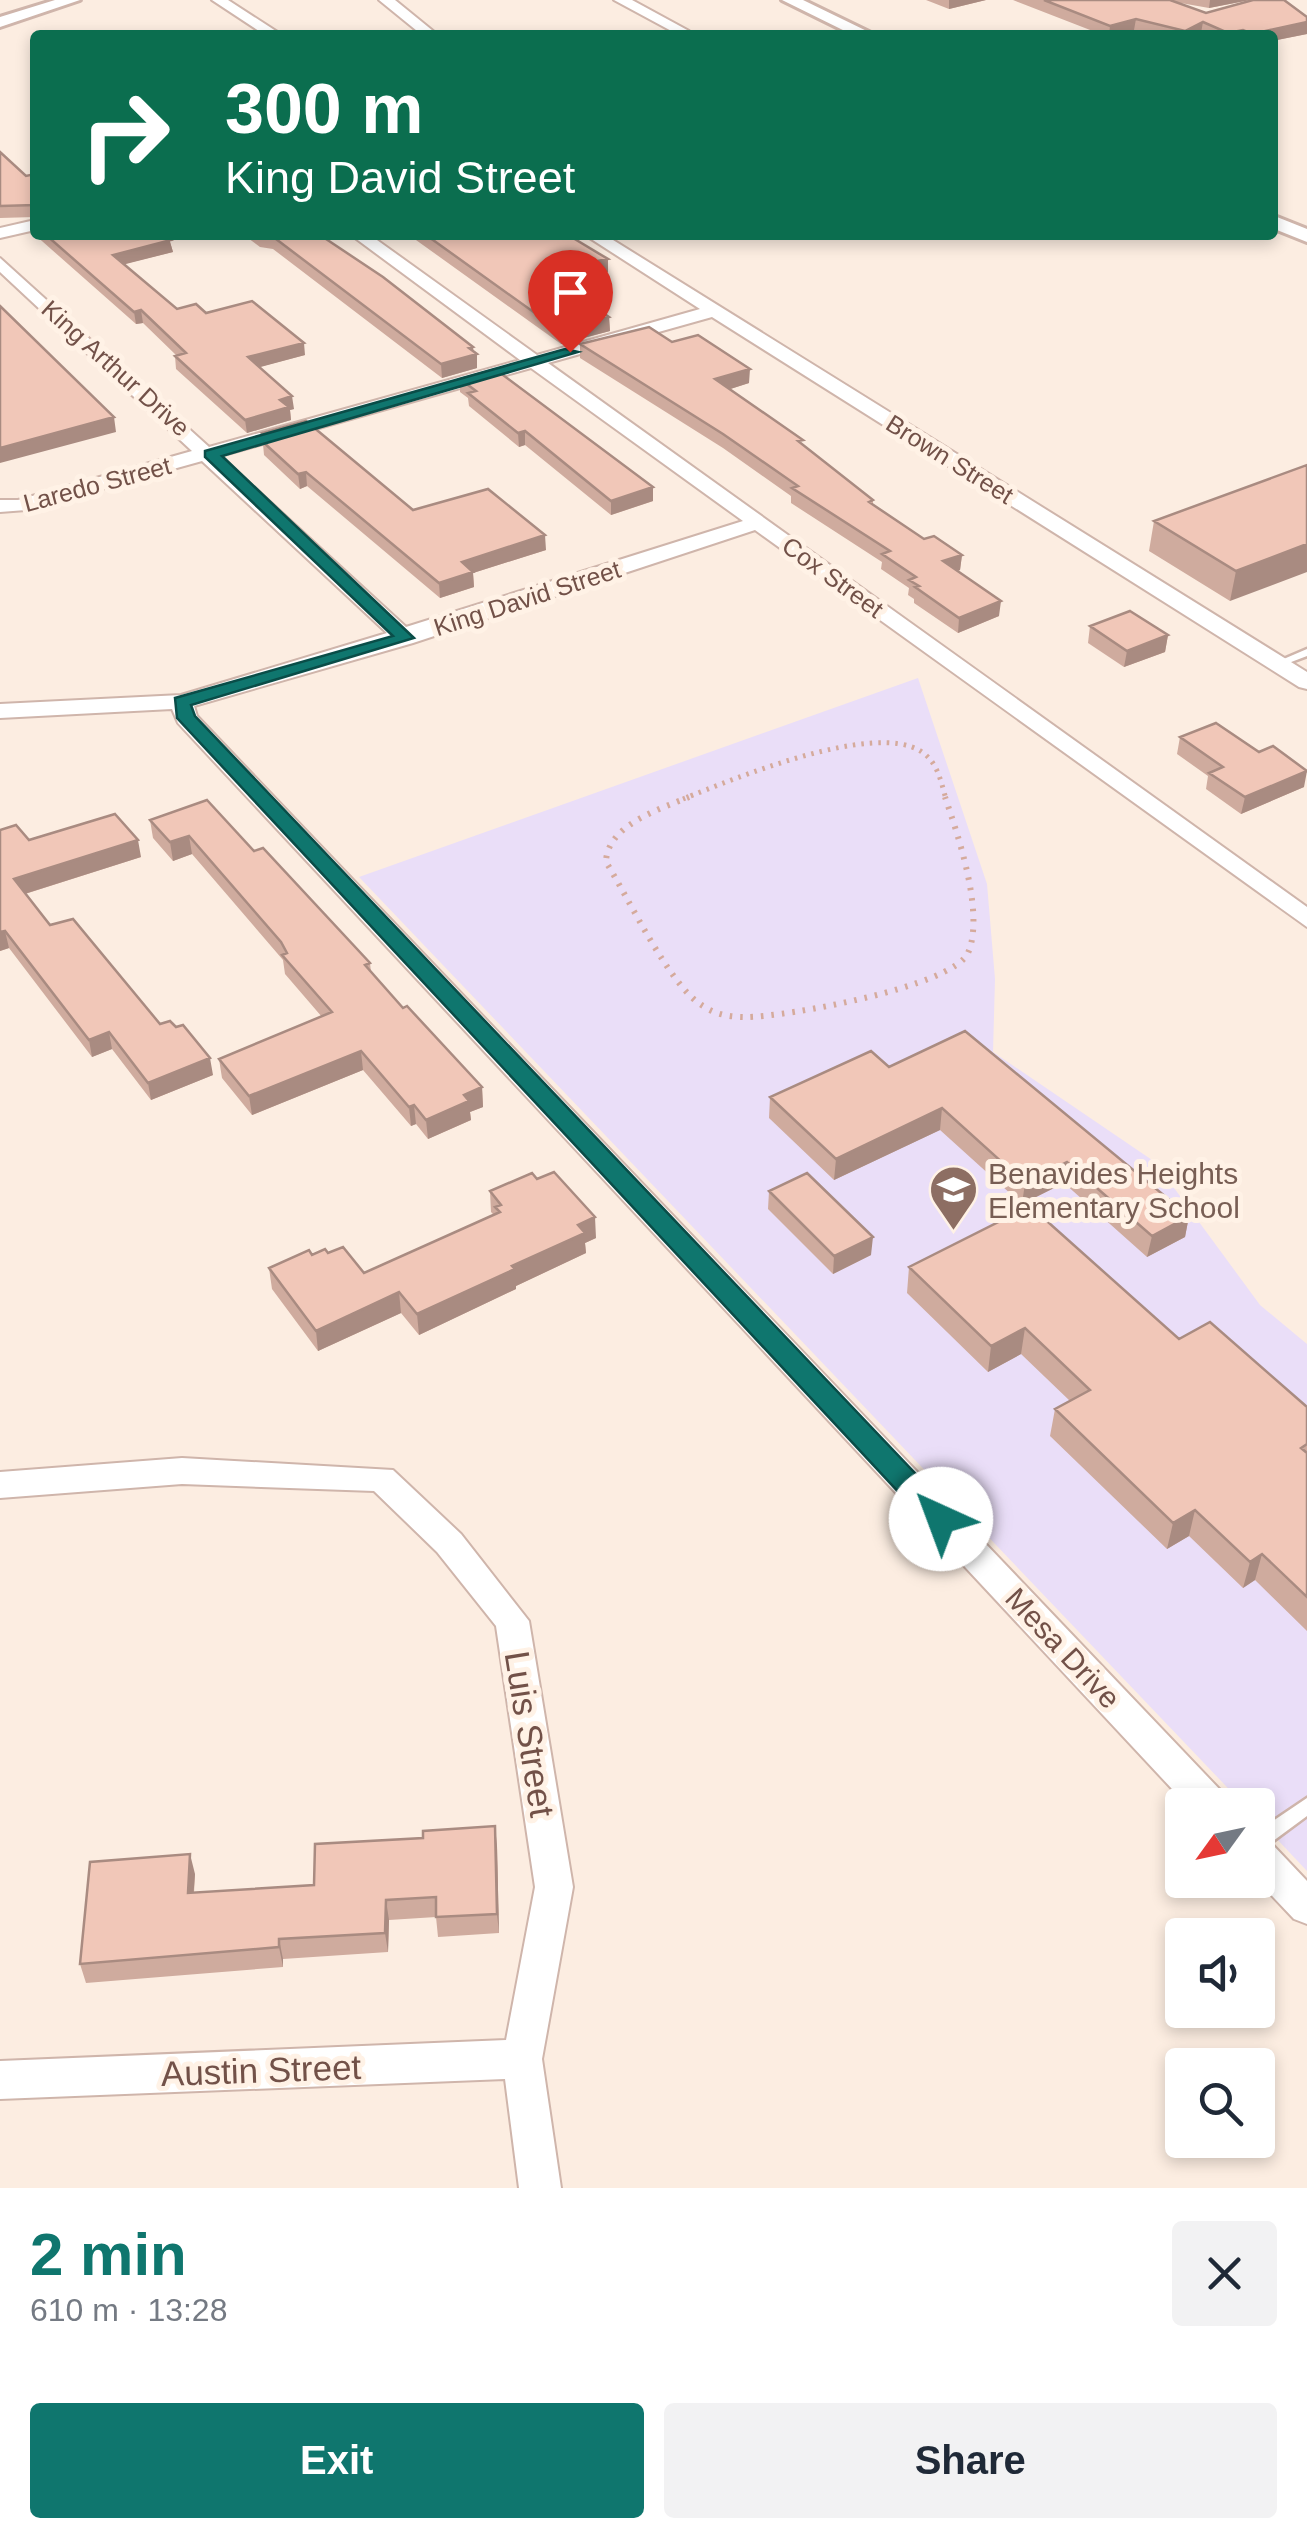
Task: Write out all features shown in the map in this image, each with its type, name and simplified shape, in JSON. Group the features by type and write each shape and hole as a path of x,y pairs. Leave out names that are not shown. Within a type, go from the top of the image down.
{"street":[{"path":"0,22 72,0"},
{"path":"218,0 266,30"},
{"path":"386,0 425,30"},
{"path":"622,0 680,30"},
{"path":"790,0 855,30"},
{"path":"1278,223 1307,236"},
{"path":"0,233 30,226"},
{"name":"Cox Street","path":"366,240 1307,919"},
{"name":"Brown Street","path":"601,240 1307,682"},
{"name":"King Arthur Drive","path":"0,263 406,638"},
{"name":"Laredo Street","path":"0,506 19,506 210,454 714,311"},
{"name":"King David Street","path":"0,711 181,702 406,638 758,524"},
{"name":"Mesa Drive","path":"181,702 186,718 1195,1788"},
{"name":"Luis Street","path":"0,1485 182,1470 382,1479 448,1543 512,1621 554,1887 522,2059 540,2188"},
{"path":"1275,1873 1307,1907"},
{"name":"Austin Street","path":"0,2080 522,2059"}],"lane":[{"path":"1278,664 1307,652"},
{"path":"1275,1829 1307,1806"}],"path":[{"path":"882,741 918,749 933,761 940,779 964,873 974,918 968,954 956,968 936,976 766,1016 736,1018 700,1006 606,862 605,850 615,836 634,822 743,780 862,743 882,741"}],"shaded area":[{"name":"Benavides Heights Elementary School","path":"918,678 987,884 995,979 993,1052 1155,1162 1260,1305 1307,1344 1307,1871 1275,1837 1275,1788 1228,1788 359,877"}],"building":[{"path":"1044,0 1170,0 1206,13 1253,0 1284,0 1307,17 1307,22 1270,30 1221,30 1203,22 1181,30 1136,19 1110,26"},
{"path":"0,152 26,176 30,175 30,205 0,206"},
{"path":"52,240 171,240 113,255 177,309 196,304 206,313 252,301 304,343 248,357 292,396 280,400 289,407 245,420 175,356 186,353 141,310 134,312"},
{"path":"277,240 328,240 383,277 477,354 441,364"},
{"path":"433,240 576,240 608,259 577,265 591,275 584,277 598,287 574,293 609,317 560,331"},
{"path":"0,306 114,417 0,448"},
{"path":"649,327 672,342 698,335 750,369 715,379 803,440 798,441 873,500 869,502 924,539 934,536 962,555 943,561 1001,601 959,618 915,587 919,586 909,580 916,577 882,554 890,551 792,488 798,486 723,434 580,344"},
{"path":"495,369 653,487 611,501 525,431 518,433 468,393 476,391 460,379"},
{"path":"306,421 413,510 488,489 545,535 462,562 473,572 439,583 306,472 298,474 262,441 269,439 262,433"},
{"path":"1307,465 1307,544 1236,571 1154,521"},
{"path":"1130,611 1168,635 1127,651 1090,626"},
{"path":"1216,723 1259,752 1273,746 1307,771 1245,797 1209,773 1223,767 1180,737"},
{"path":"207,800 254,851 263,848 370,963 365,965 403,1008 407,1006 482,1087 464,1095 469,1101 426,1120 414,1105 409,1107 361,1051 249,1096 219,1059 332,1012 282,955 287,953 281,942 189,836 170,842 150,820"},
{"path":"115,814 138,840 14,879 50,925 73,919 160,1024 170,1021 176,1027 183,1025 210,1058 148,1083 109,1032 89,1040 5,931 0,932 0,830 16,825 29,840"},
{"path":"965,1031 1189,1216 1152,1236 1067,1162 1025,1183 942,1108 836,1159 770,1097 871,1051 889,1067"},
{"path":"554,1172 595,1217 578,1225 585,1233 417,1314 399,1292 316,1331 269,1268 309,1250 312,1255 343,1247 364,1273 500,1212 495,1207 501,1205 490,1191 532,1173 537,1179"},
{"path":"807,1173 873,1237 834,1256 769,1191"},
{"path":"1030,1206 1179,1339 1210,1322 1307,1407 1307,1444 1301,1448 1307,1453 1307,1597 1262,1554 1250,1562 1195,1510 1173,1523 1055,1409 1090,1390 1025,1328 991,1346 909,1267"},
{"path":"495,1826 497,1914 436,1917 436,1897 386,1900 385,1933 279,1939 279,1947 80,1964 90,1862 190,1854 188,1893 314,1885 315,1844 423,1838 423,1831"}],"place":[{"name":"Benavides Heights Elementary School","path":"953,1232"}],"route":[{"path":"570,352 210,454 406,638 181,702 186,718 941,1519"}]}
